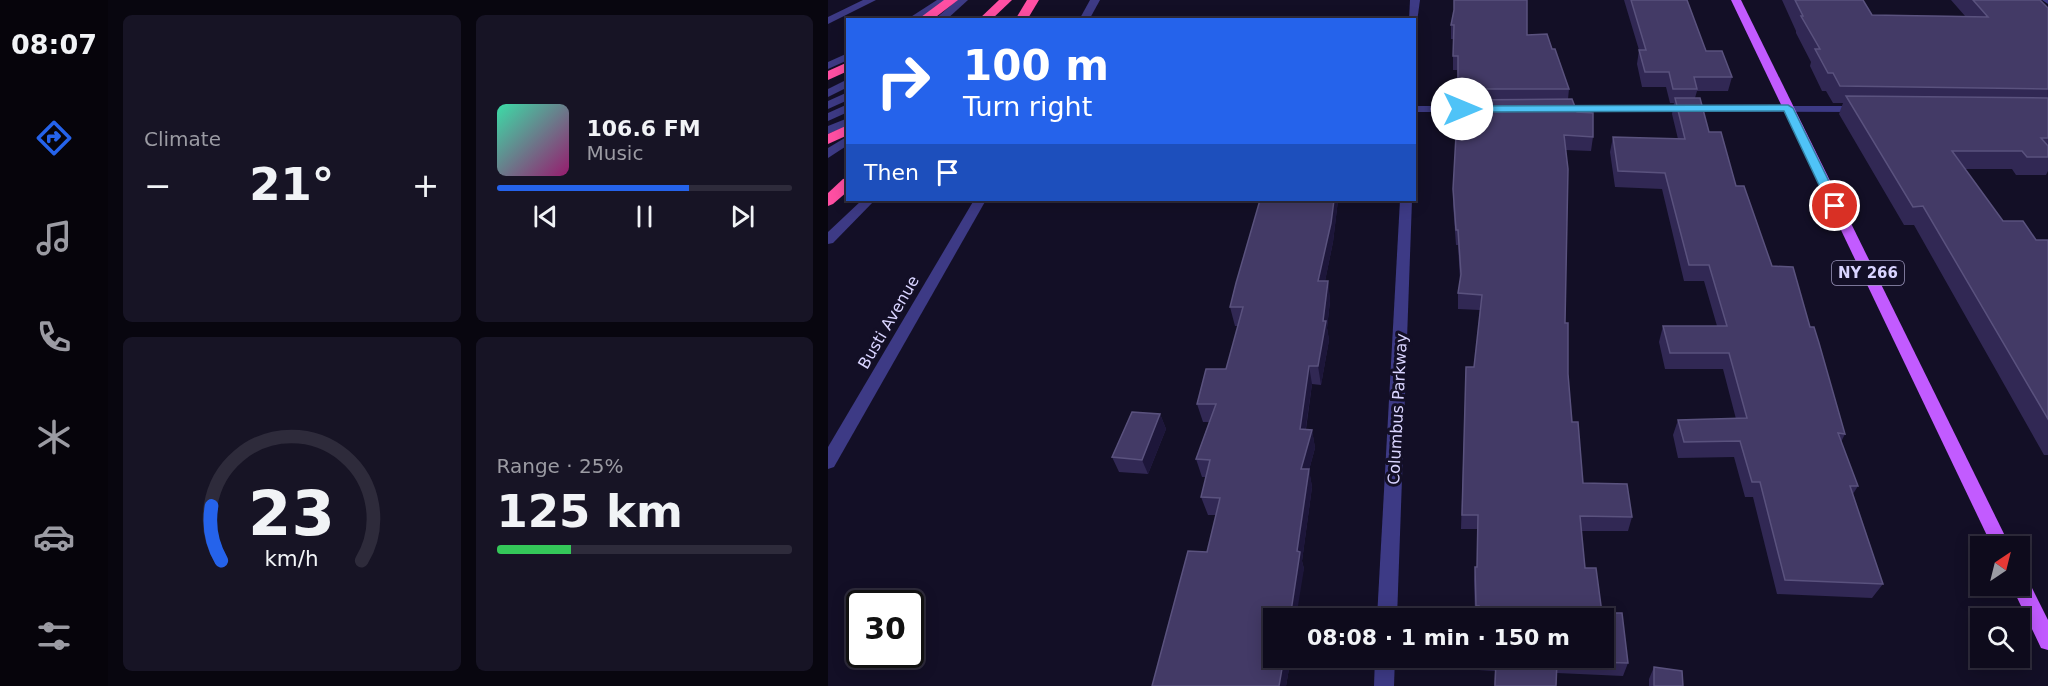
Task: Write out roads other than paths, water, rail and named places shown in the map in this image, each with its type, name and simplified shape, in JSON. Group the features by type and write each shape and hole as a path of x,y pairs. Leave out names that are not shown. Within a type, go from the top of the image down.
{"highway":[{"path":"926,18 952,0"},
{"path":"986,18 1006,0"},
{"path":"1022,18 1033,0"},
{"path":"828,76 846,67"},
{"path":"828,140 846,130"},
{"path":"828,201 846,184"}],"main road":[{"name":"NY 266","path":"1736,0 1996,536"},
{"path":"2026,596 2048,641"}],"street":[{"path":"828,21 872,0"},
{"path":"913,18 944,0"},
{"path":"941,18 963,0"},
{"path":"1085,18 1095,0"},
{"path":"1414,18 1415,0"},
{"path":"828,56 846,49"},
{"path":"828,66 846,57"},
{"path":"828,86 846,77"},
{"path":"828,94 846,83"},
{"path":"828,106 846,96"},
{"path":"828,118 846,108"},
{"path":"1416,109 1486,109"},
{"path":"1544,109 1876,109"},
{"path":"828,130 846,122"},
{"path":"828,148 846,139"},
{"path":"828,154 846,140"},
{"path":"828,240 868,201"},
{"name":"Busti Avenue","path":"828,462 979,201"},
{"name":"Columbus Parkway","path":"1387,608 1406,201"},
{"path":"1384,686 1385,668"}]}
